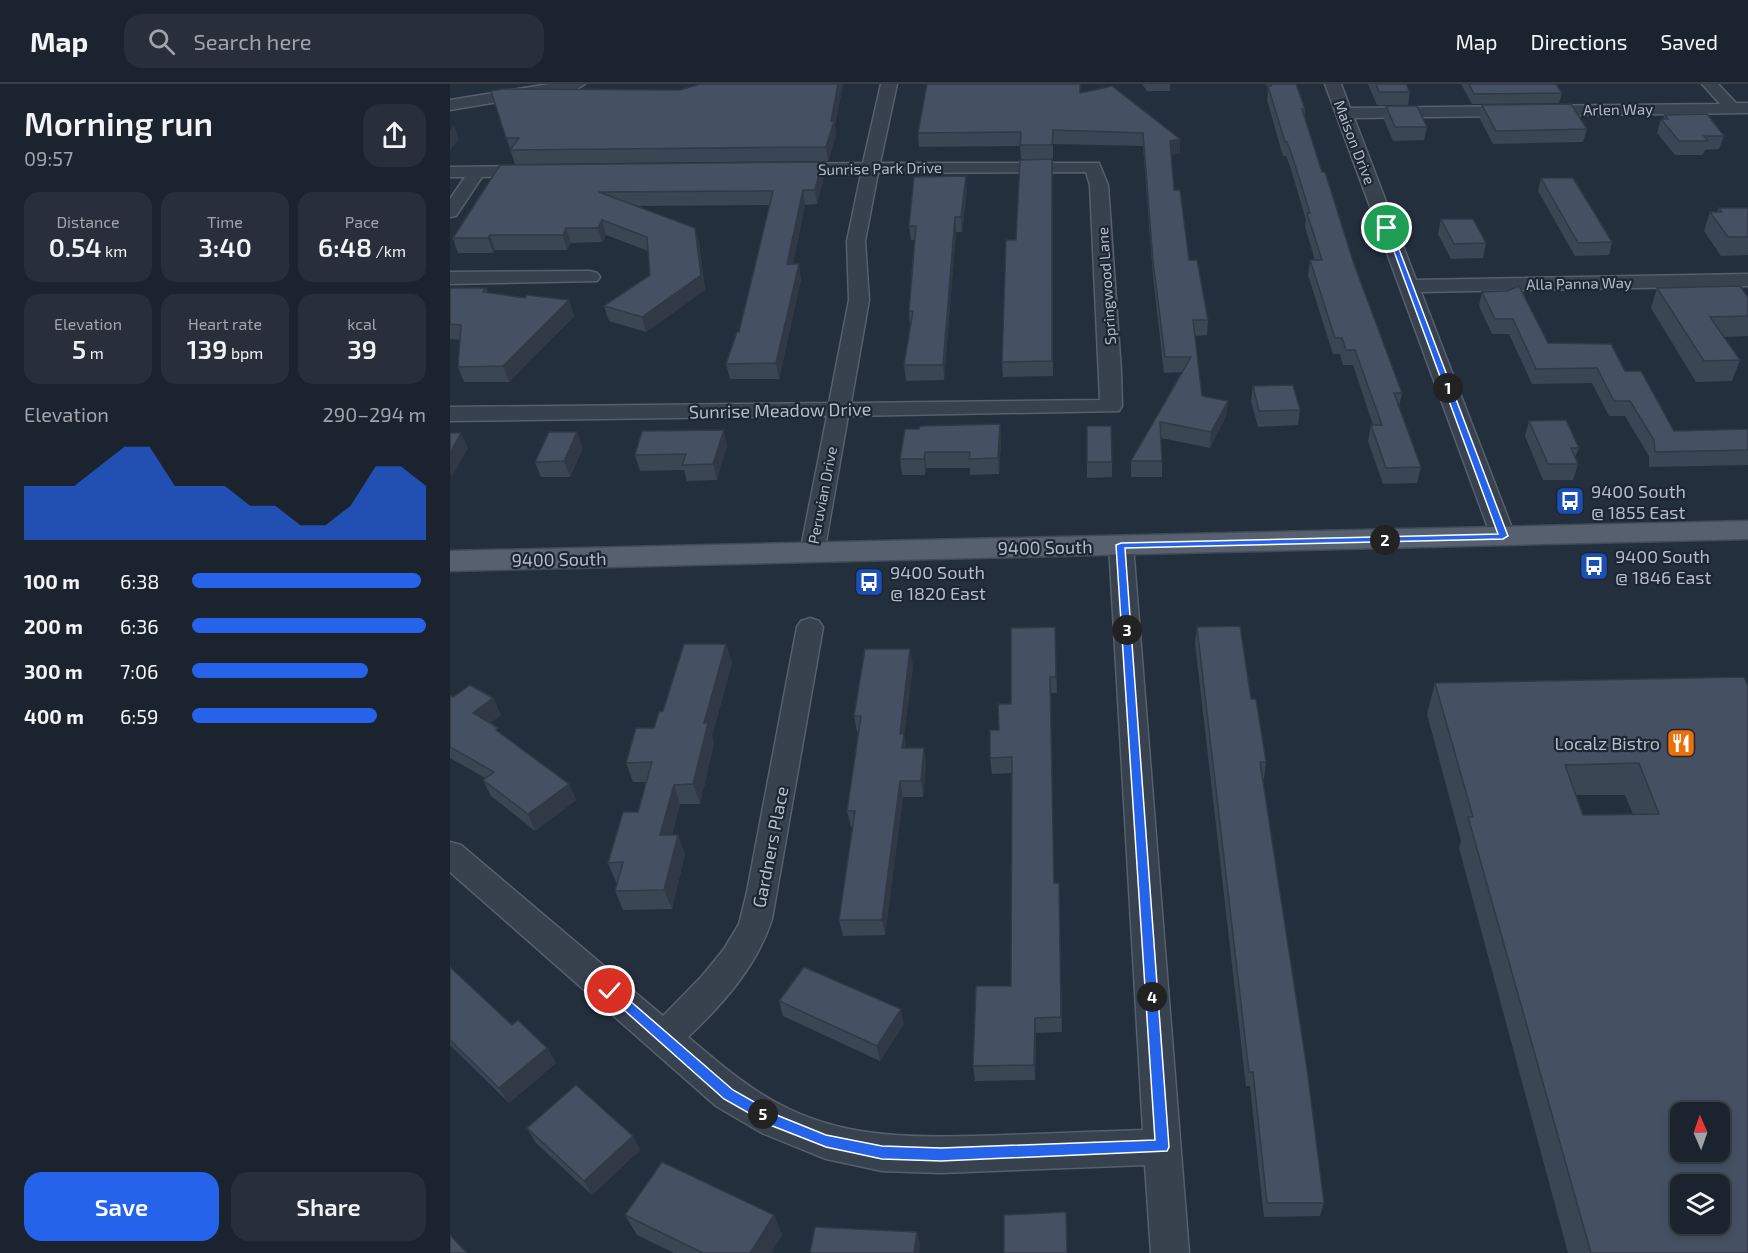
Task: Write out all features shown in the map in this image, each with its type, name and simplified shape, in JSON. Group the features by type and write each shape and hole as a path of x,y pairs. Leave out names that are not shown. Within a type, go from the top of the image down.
{"main road":[{"name":"9400 South","path":"450,561 1748,530"}],"street":[{"path":"450,105 577,84"},
{"name":"Peruvian Drive","path":"812,553 860,300 856,241 889,84"},
{"name":"Maison Drive","path":"1333,84 1503,536"},
{"path":"1710,84 1740,108"},
{"name":"Arlen Way","path":"1344,113 1740,108"},
{"name":"Sunrise Park Drive","path":"768,169 1093,167"},
{"name":"Springwood Lane","path":"1093,167 1099,185 1111,371 1111,406"},
{"path":"450,172 547,171"},
{"path":"450,212 477,172"},
{"path":"450,278 590,277"},
{"name":"Alla Panna Way","path":"1409,286 1748,280"},
{"name":"Sunrise Meadow Drive","path":"450,414 1111,406"},
{"path":"1121,545 1170,1253"},
{"name":"Gardners Place","path":"664,1036 713,989 738,957 754,926 763,892 810,627"},
{"path":"450,854 664,1036 729,1095 775,1121 826,1141 882,1153 941,1155 1162,1147"}],"building":[{"path":"700,84 838,84 831,121 834,121 826,147 510,150 519,138 506,138 491,91 503,89 680,90"},
{"path":"927,84 1080,84 1080,93 1112,86 1180,139 1170,141 1174,190 1180,190 1189,260 1197,260 1208,320 1193,320 1202,396 1228,401 1211,432 1160,422 1162,461 1131,461 1191,357 1165,357 1153,261 1143,133 1053,130 1052,145 1020,145 1021,132 918,133"},
{"path":"1296,84 1322,172 1325,172 1354,264 1402,393 1394,393 1421,467 1386,468 1371,425 1382,425 1355,350 1346,350 1342,338 1335,338 1310,260 1322,260 1307,213 1310,213 1268,86"},
{"path":"1376,84 1406,84 1410,92 1379,92"},
{"path":"1469,84 1556,84 1562,93 1474,94"},
{"path":"1571,104 1587,129 1496,131 1482,105"},
{"path":"1386,106 1417,106 1427,127 1395,127"},
{"path":"1707,114 1724,136 1704,136 1708,141 1679,141 1661,119 1668,119 1665,115"},
{"path":"1052,159 1052,361 1002,362 1006,240 1016,240 1020,160"},
{"path":"822,162 815,190 803,190 787,264 799,264 776,363 726,364 737,332 739,332 773,191 599,192 695,228 701,275 642,317 604,306 650,275 647,237 602,220 598,228 566,228 563,235 490,235 488,238 453,238 500,165"},
{"path":"966,176 961,217 955,217 943,365 904,365 913,311 909,311 916,226 909,226 914,177"},
{"path":"1541,178 1573,178 1612,242 1578,243"},
{"path":"1719,208 1748,208 1748,237 1728,237 1710,212 1722,212"},
{"path":"1441,219 1473,219 1486,243 1454,244"},
{"path":"1519,286 1548,343 1611,344 1625,371 1641,371 1674,431 1748,429 1748,450 1655,452 1654,440 1630,401 1614,401 1597,368 1536,369 1513,319 1495,319 1482,292 1507,291"},
{"path":"1740,286 1748,297 1748,316 1710,317 1740,360 1704,361 1657,288"},
{"path":"450,288 486,288 483,292 525,298 527,295 569,300 503,366 458,367 461,325 450,324"},
{"path":"1293,385 1300,410 1259,411 1253,386"},
{"path":"1566,420 1579,448 1571,448 1578,464 1548,464 1529,421"},
{"path":"1000,424 998,458 969,459 970,452 925,452 924,459 900,459 905,429 919,429 920,426"},
{"path":"1087,426 1111,426 1112,462 1087,462"},
{"path":"724,430 713,464 682,465 686,454 635,455 642,431"},
{"path":"549,432 577,432 564,461 535,462"},
{"path":"450,433 461,433 450,453"},
{"path":"1240,626 1251,699 1256,699 1266,762 1260,762 1307,1069 1324,1203 1267,1203 1253,1072 1249,1072 1197,627"},
{"path":"1055,627 1056,677 1050,677 1054,883 1059,883 1061,1017 1035,1018 1034,1065 973,1066 976,986 1011,986 1012,757 990,758 990,730 999,730 998,704 1011,704 1011,628"},
{"path":"684,644 726,644 704,723 708,723 693,784 674,785 660,835 678,835 664,890 615,891 623,862 608,863 623,812 638,812 652,762 626,763 636,728 654,728 659,712 663,711"},
{"path":"865,649 910,649 900,734 904,733 902,748 924,748 921,781 900,781 882,920 839,920 855,811 847,811 861,716 854,716"},
{"path":"1744,677 1748,686 1748,1253 1591,1253 1468,817 1473,817 1435,683","holes":["1639,763 1659,814 1583,815 1565,765"]},
{"path":"470,685 493,698 473,713 498,728 496,730 569,784 528,814 483,780 494,772 450,747 450,695 453,697"},
{"path":"450,967 512,1025 518,1020 547,1048 499,1088 450,1040"},
{"path":"804,967 901,1009 877,1046 779,1001"},
{"path":"576,1085 633,1136 584,1181 527,1128"},
{"path":"662,1162 774,1215 750,1253 703,1253 625,1215"},
{"path":"1066,1212 1067,1253 1004,1253 1004,1215"},
{"path":"815,1227 917,1232 914,1253 810,1253"},
{"path":"450,1235 467,1253 450,1253"}],"place":[{"name":"9400 South @ 1855 East","path":"1570,501"},
{"name":"9400 South @ 1846 East","path":"1594,566"},
{"name":"9400 South @ 1820 East","path":"869,582"},
{"name":"Localz Bistro","path":"1681,743"}],"route":[{"path":"610,991 729,1095 775,1121 826,1141 882,1153 941,1155 1162,1147 1121,545 1503,536 1387,228"}]}
